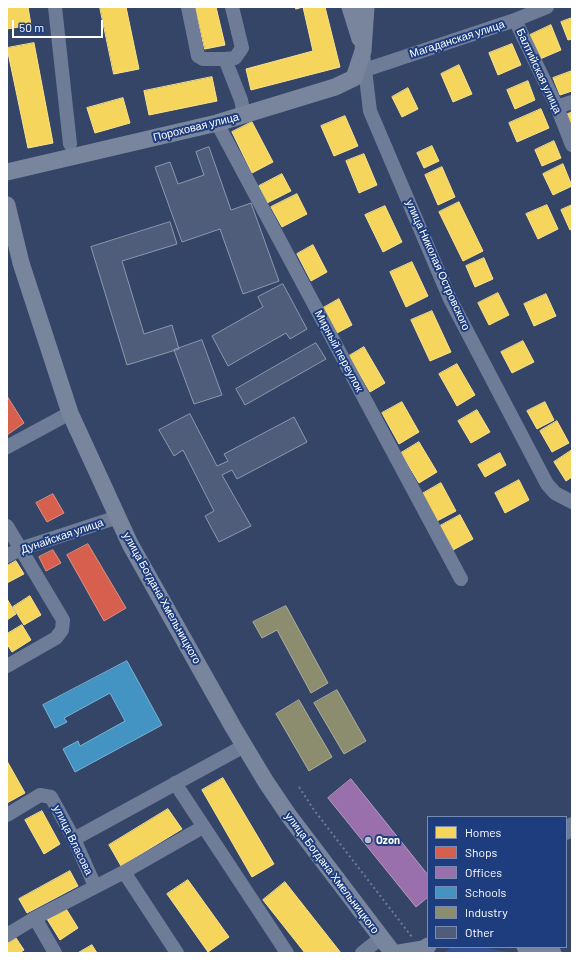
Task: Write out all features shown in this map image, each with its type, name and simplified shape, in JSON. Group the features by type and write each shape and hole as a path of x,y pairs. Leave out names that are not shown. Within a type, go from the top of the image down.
{"main road":[{"name":"улица Николая Островского","path":"350,7 363,51"},
{"name":"улица Николая Островского","path":"363,51 366,7"},
{"name":"Пороховая улица","path":"7,172 217,123 335,87 354,78 363,51"},
{"name":"улица Богдана Хмельницкого","path":"7,205 21,264 70,413 130,544 244,746 289,816 393,953"},
{"path":"399,953 426,948"},
{"path":"530,948 553,953"}],"street":[{"path":"55,7 70,144"},
{"path":"188,7 198,56 203,59 235,58 242,48 232,7"},
{"name":"Магаданская улица","path":"365,70 515,20 547,7"},
{"name":"Балтийская улица","path":"515,20 556,107 572,145"},
{"name":"улица Николая Островского","path":"363,51 370,111 450,298 547,484 555,493 572,502"},
{"path":"225,59 241,100 244,115"},
{"path":"556,107 572,102"},
{"name":"Мирный переулок","path":"217,123 461,579"},
{"path":"7,447 70,413"},
{"name":"Дунайская улица","path":"7,556 20,549 118,517"},
{"path":"7,526 63,620 62,630 56,638 7,666"},
{"path":"74,839 244,746"},
{"path":"175,783 287,953"},
{"name":"улица Власова","path":"7,815 40,795 47,795 54,800 74,839 95,886"},
{"path":"7,935 35,918 124,872 204,826"},
{"path":"124,872 177,953"},
{"path":"35,918 54,953"},
{"path":"362,953 382,938"}],"path":[{"path":"299,787 314,810 426,948"}],"shaded area":[{"path":"450,948 488,948 513,953 443,953"}],"building: Homes":[{"path":"7,7 28,7 31,25 7,29"},
{"path":"100,7 126,7 139,69 114,74"},
{"path":"195,7 216,7 225,45 205,49"},
{"path":"303,7 325,7 340,67 251,90 246,69 313,51"},
{"path":"572,18 572,39 568,40 561,22"},
{"path":"551,25 561,50 540,59 530,35"},
{"path":"34,43 53,143 28,148 7,48"},
{"path":"512,44 521,65 498,75 489,53"},
{"path":"459,65 472,94 453,102 441,74"},
{"path":"572,71 572,91 560,95 553,78"},
{"path":"212,77 217,101 149,115 144,91"},
{"path":"528,81 535,100 515,109 507,90"},
{"path":"408,88 418,109 402,117 392,97"},
{"path":"123,98 130,123 95,133 87,108"},
{"path":"541,109 549,128 517,142 509,123"},
{"path":"572,112 572,128 566,115"},
{"path":"345,116 358,146 334,156 321,126"},
{"path":"252,122 273,162 252,173 232,132"},
{"path":"554,141 561,158 542,166 535,150"},
{"path":"432,146 439,161 424,168 417,153"},
{"path":"364,154 377,185 359,193 346,161"},
{"path":"563,164 572,186 553,195 543,174"},
{"path":"442,167 455,197 438,205 425,175"},
{"path":"282,174 291,191 267,203 259,186"},
{"path":"297,194 307,214 282,227 271,207"},
{"path":"459,202 483,251 463,261 439,212"},
{"path":"547,205 558,229 538,239 526,214"},
{"path":"572,205 572,229 570,230 561,210"},
{"path":"385,206 402,242 383,252 365,215"},
{"path":"313,245 327,272 311,281 297,254"},
{"path":"484,258 493,279 475,287 466,266"},
{"path":"412,262 428,296 406,307 390,272"},
{"path":"498,293 509,315 489,325 478,303"},
{"path":"546,294 556,316 534,326 524,304"},
{"path":"339,299 352,325 337,333 323,308"},
{"path":"432,311 451,352 430,361 411,320"},
{"path":"523,341 534,362 512,373 501,352"},
{"path":"364,347 385,383 370,392 349,356"},
{"path":"457,364 475,395 457,406 439,374"},
{"path":"402,402 419,432 399,444 382,413"},
{"path":"545,402 554,420 537,429 527,411"},
{"path":"477,410 490,432 471,443 458,421"},
{"path":"557,421 569,443 552,452 540,431"},
{"path":"419,442 437,472 419,483 401,453"},
{"path":"572,450 572,477 566,481 554,462"},
{"path":"500,453 506,465 485,477 478,465"},
{"path":"519,480 529,500 505,513 495,493"},
{"path":"441,483 456,511 437,521 422,494"},
{"path":"460,515 473,539 453,550 440,526"},
{"path":"16,561 24,574 7,583 7,566"},
{"path":"30,596 41,615 24,625 13,607"},
{"path":"7,599 16,614 7,620"},
{"path":"22,625 31,640 12,652 7,644 7,634"},
{"path":"7,761 25,793 7,803"},
{"path":"223,778 274,864 252,877 202,790"},
{"path":"168,809 182,829 121,866 109,845"},
{"path":"42,811 60,844 44,854 25,820"},
{"path":"70,871 78,886 27,913 19,899"},
{"path":"188,880 229,937 208,952 167,894"},
{"path":"285,882 341,953 305,953 263,900"},
{"path":"65,907 78,928 60,940 47,919"},
{"path":"16,938 24,950 19,953 7,953 7,944"},
{"path":"92,945 97,953 78,953"}],"building: Shops":[{"path":"7,396 24,423 7,435"},
{"path":"53,494 64,513 47,522 36,503"},
{"path":"88,544 126,608 104,621 67,555"},
{"path":"53,550 61,563 46,571 39,557"}],"building: Offices":[{"path":"351,779 427,874 427,898 416,907 328,798"}],"building: Schools":[{"path":"127,661 162,725 75,772 63,749 78,741 80,746 125,721 110,693 64,718 67,722 55,728 43,705"}],"building: Industry":[{"path":"286,606 328,683 311,693 277,630 262,638 253,622"},
{"path":"337,690 366,741 344,754 314,703"},
{"path":"299,700 332,757 309,771 276,714"}],"building: Other":[{"path":"209,147 231,210 251,203 279,281 243,294 220,229 182,242 155,167 170,162 178,184 204,175 196,152"},
{"path":"170,222 177,244 122,261 144,334 172,325 179,349 127,365 91,247"},
{"path":"283,284 307,329 290,339 286,333 228,366 212,336 263,307 258,297"},
{"path":"202,340 222,395 194,404 174,350"},
{"path":"316,343 326,359 245,405 236,389"},
{"path":"190,414 217,466 228,461 224,454 294,417 307,442 237,479 232,470 222,475 251,526 219,542 205,516 214,511 183,450 174,456 159,430"}],"place":[{"name":"Ozon","path":"368,840"}]}
